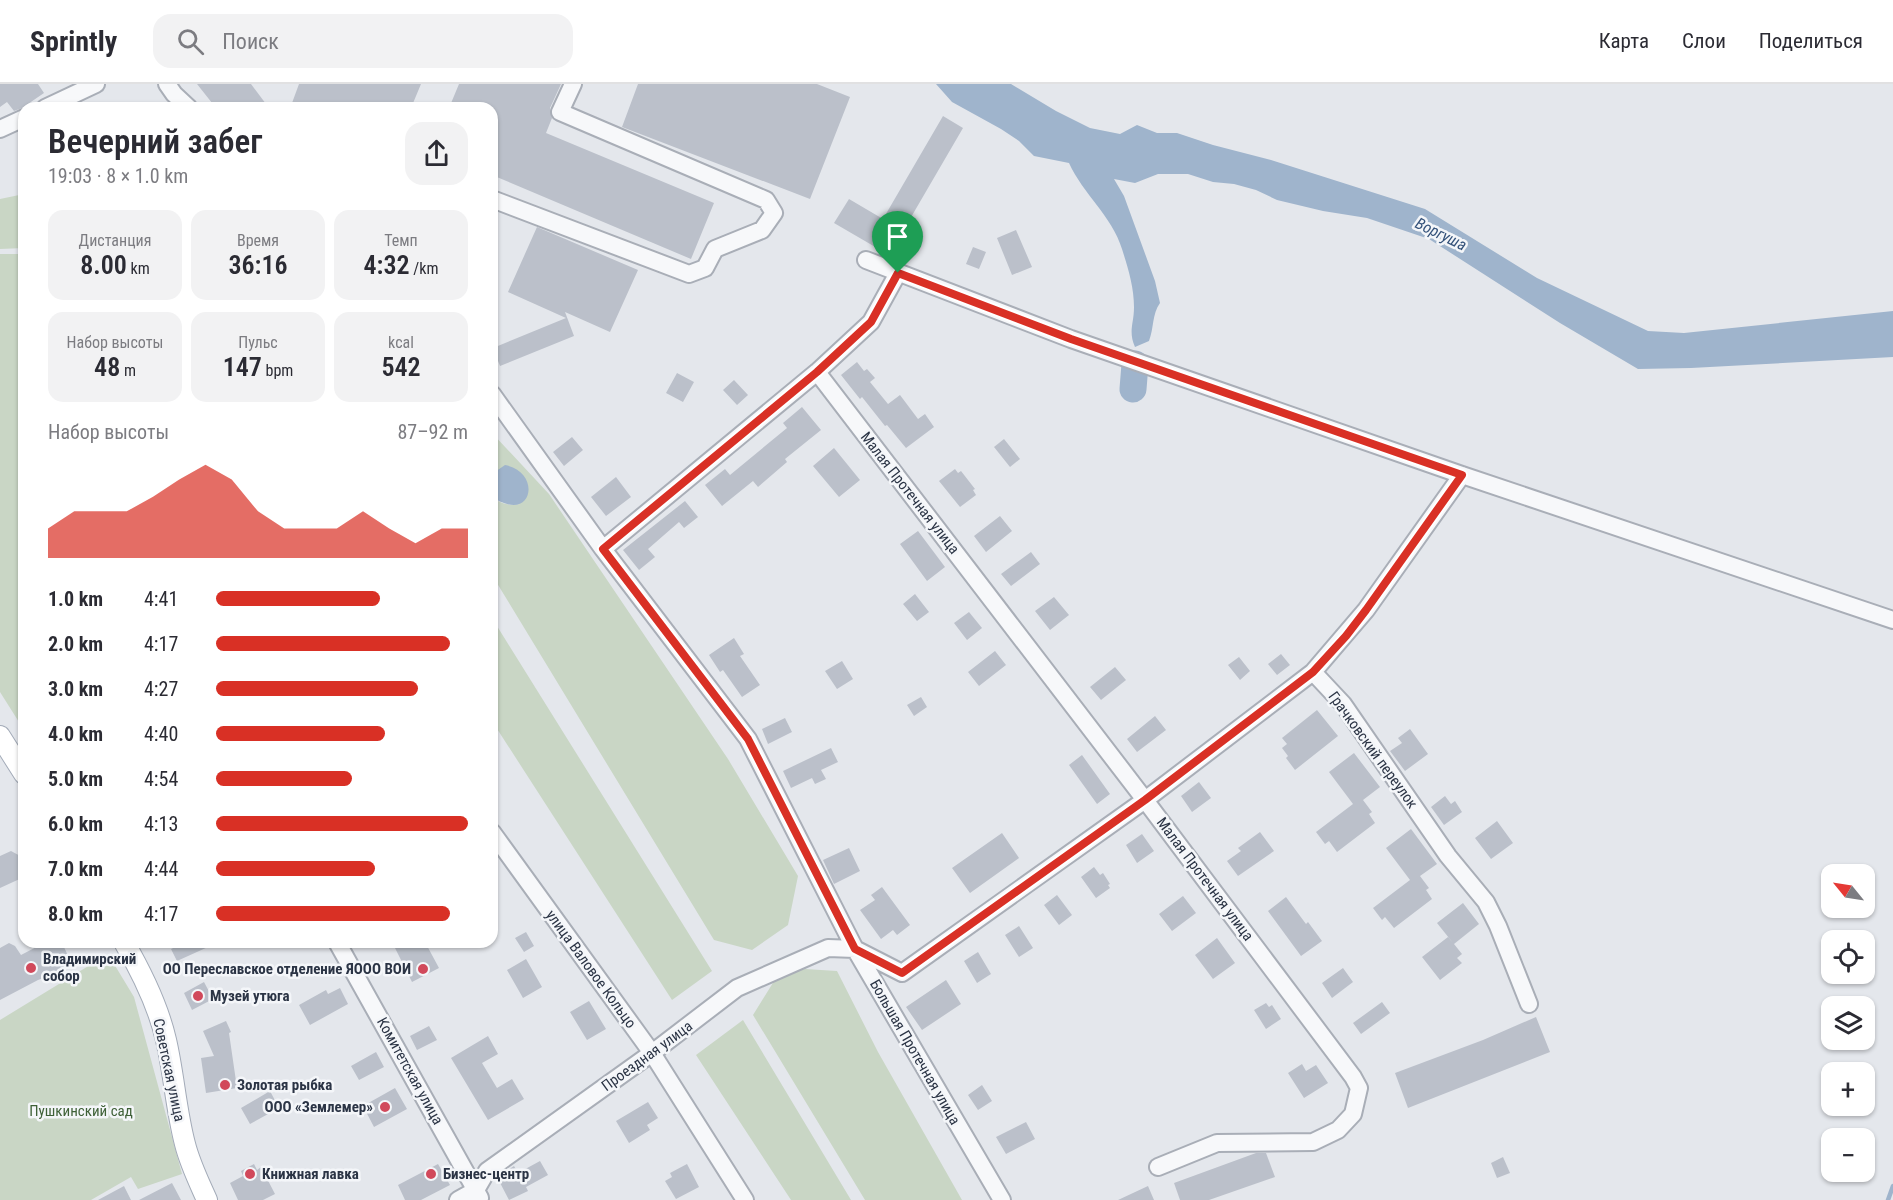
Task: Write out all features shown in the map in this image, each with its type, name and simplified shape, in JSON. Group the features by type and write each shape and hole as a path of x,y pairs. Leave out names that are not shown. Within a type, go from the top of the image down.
{"main road":[{"path":"0,736 18,764"},
{"name":"Советская улица","path":"127,948 151,993 159,1016 166,1040 186,1146 192,1167 207,1200"}],"street":[{"path":"58,102 96,84"},
{"path":"167,84 183,102"},
{"path":"498,201 688,274 705,268 714,249 762,230 774,213 766,200 560,112 573,84"},
{"path":"0,129 18,121"},
{"path":"866,260 1071,339 1462,475 1893,620"},
{"path":"603,549 817,372 871,322 898,273"},
{"name":"Малая Протечная улица","path":"817,372 1145,800 1359,1088 1353,1114 1338,1130 1313,1142 1216,1143 1158,1167"},
{"name":"Большая Протечная улица","path":"498,402 603,549 748,739 855,949 1002,1200"},
{"path":"855,949 902,973 1145,800 1313,672 1366,610 1462,475"},
{"name":"Грачковский переулок","path":"1313,672 1343,704 1448,856 1486,902 1529,1004"},
{"name":"улица Валовое Кольцо","path":"498,840 652,1053 746,1200"},
{"name":"Комитетская улица","path":"340,948 479,1195"},
{"name":"Проездная улица","path":"458,1200 479,1195 487,1171 652,1053 737,988 828,948 855,949"}],"green space":[{"path":"18,195 18,248 0,249 0,199"},
{"path":"0,254 18,254 18,720 0,692"},
{"path":"498,439 549,494 728,759 798,876 788,925 752,950 714,940 498,585 498,501 512,505 520,504 498,474"},
{"path":"498,628 712,971 672,1000 498,730"},
{"name":"Пушкинский сад","path":"108,954 134,997 182,1174 138,1189 131,1177 91,1200 0,1200 0,1020"},
{"path":"805,969 837,971 878,1052 962,1200 865,1200 753,1015 776,978"},
{"path":"743,1020 851,1200 791,1200 696,1055"}],"water":[{"name":"Воргуша","path":"936,84 1011,84 1090,128 1120,134 1137,125 1157,133 1177,133 1425,209 1537,278 1648,331 1684,333 1893,311 1893,357 1638,369 1560,323 1429,239 1367,218 1277,200 1256,190 1234,184 1213,182 1188,174 1158,174 1135,183 1114,179 1124,196 1155,281 1160,303 1149,341 1135,347 1132,332 1133,292 1122,249 1105,215 1082,185 1069,163 1034,156 1019,141 1001,129 952,102"},
{"path":"505,465 516,469 523,475 528,483 528,491 522,503 514,505 498,500 498,470"}],"building":[{"path":"0,84 38,84 44,93 31,102 18,102 18,110 14,111 7,102 0,107"},
{"path":"197,84 251,84 264,102 211,102"},
{"path":"299,84 421,84 414,102 292,102"},
{"path":"459,84 561,84 550,108 552,118 546,133 714,203 691,259 498,178 498,102 452,102"},
{"path":"638,84 817,84 850,97 810,199 622,127"},
{"path":"943,116 963,128 889,255 834,223 849,199 883,219"},
{"path":"537,227 638,270 610,332 565,312 574,336 500,366 498,346 566,318 508,292"},
{"path":"1016,230 1032,267 1012,275 997,238"},
{"path":"973,247 986,252 979,269 966,264"},
{"path":"857,362 864,371 867,369 875,378 870,382 888,404 900,395 918,419 925,414 934,427 906,448 841,375"},
{"path":"677,373 694,382 683,402 666,393"},
{"path":"734,380 748,395 737,405 723,390"},
{"path":"802,407 821,430 785,459 787,462 758,487 753,481 722,506 705,485 725,469 730,475 787,428 783,423"},
{"path":"572,437 583,450 564,466 553,452"},
{"path":"1004,439 1020,459 1010,467 994,447"},
{"path":"834,448 860,480 839,497 813,466"},
{"path":"955,469 958,473 961,471 975,489 973,490 976,495 960,507 939,481"},
{"path":"616,477 631,497 606,516 591,497"},
{"path":"685,501 698,517 684,528 679,522 648,549 655,557 639,570 623,550"},
{"path":"1000,516 1012,531 986,552 974,536"},
{"path":"918,531 945,567 927,581 900,544"},
{"path":"1031,552 1040,564 1011,586 1001,574"},
{"path":"915,594 929,612 917,621 903,604"},
{"path":"1054,597 1069,615 1050,630 1035,611"},
{"path":"969,612 982,628 967,640 954,623"},
{"path":"734,638 744,654 740,656 760,685 742,697 723,670 720,672 709,655"},
{"path":"995,651 1006,665 979,686 968,672"},
{"path":"1281,654 1290,665 1277,675 1268,664"},
{"path":"1239,657 1250,671 1240,680 1228,665"},
{"path":"842,661 853,679 837,689 825,671"},
{"path":"1115,667 1126,680 1101,700 1090,687"},
{"path":"921,697 927,707 914,716 907,705"},
{"path":"1317,710 1338,736 1295,770 1286,758 1288,756 1282,748 1287,744 1282,738"},
{"path":"1155,716 1166,730 1137,752 1127,739"},
{"path":"785,718 792,732 768,744 762,729"},
{"path":"1410,729 1428,754 1405,771 1390,751 1402,743 1398,738"},
{"path":"831,748 838,762 821,770 826,779 815,784 812,778 791,788 783,771"},
{"path":"1354,753 1380,787 1363,800 1372,812 1369,814 1375,823 1337,852 1329,841 1325,844 1316,832 1353,804 1329,772"},
{"path":"1082,755 1110,794 1097,804 1069,765"},
{"path":"1199,782 1211,798 1192,812 1181,796"},
{"path":"1445,796 1451,804 1455,801 1462,812 1444,825 1431,807"},
{"path":"1497,821 1513,843 1491,859 1475,838"},
{"path":"1411,829 1437,864 1420,876 1429,888 1426,890 1432,899 1394,928 1385,917 1382,920 1373,908 1410,880 1386,848"},
{"path":"1260,832 1274,851 1238,876 1227,861 1241,851 1238,848"},
{"path":"1002,833 1019,858 970,893 952,868"},
{"path":"1142,834 1154,851 1137,863 1126,845"},
{"path":"849,848 860,871 834,884 823,860"},
{"path":"11,851 18,855 18,880 0,888 0,856"},
{"path":"1094,867 1100,875 1103,873 1110,884 1108,885 1110,888 1096,898 1081,877"},
{"path":"882,887 910,925 897,935 893,930 881,939 860,910 875,900 871,895"},
{"path":"1057,895 1072,915 1059,925 1044,905"},
{"path":"1183,896 1196,913 1172,931 1159,914"},
{"path":"1286,897 1322,941 1301,956 1268,911"},
{"path":"1463,903 1479,924 1454,944 1462,954 1457,958 1462,963 1440,980 1422,957 1448,937 1453,943 1437,923"},
{"path":"1019,926 1033,948 1019,957 1005,935"},
{"path":"526,932 534,946 524,952 515,938"},
{"path":"1217,938 1235,963 1213,979 1195,955"},
{"name":"Владимирский собор","path":"9,943 15,946 21,955 34,948 64,948 71,962 49,976 0,1000 0,948"},
{"path":"173,948 206,948 177,961 171,949"},
{"path":"395,948 428,948 439,968 412,982"},
{"path":"978,952 991,974 977,983 964,961"},
{"path":"526,959 542,987 523,998 507,970"},
{"path":"1343,968 1353,982 1332,998 1322,983"},
{"path":"946,980 961,1004 922,1030 906,1007"},
{"name":"Музей утюга","path":"204,982 213,999 192,1010 184,993"},
{"path":"340,988 348,1004 310,1025 299,1005 326,990 328,994"},
{"path":"589,1001 606,1029 587,1040 570,1012"},
{"path":"1382,1002 1390,1013 1361,1034 1353,1023"},
{"path":"1266,1003 1269,1007 1272,1005 1281,1019 1266,1029 1254,1010"},
{"path":"1536,1017 1550,1052 1408,1108 1395,1073 1483,1040"},
{"path":"226,1021 231,1032 229,1033 237,1088 206,1093 201,1058 214,1056 203,1031"},
{"path":"429,1026 437,1040 417,1050 410,1036"},
{"path":"488,1036 498,1054 482,1063 497,1088 512,1079 524,1099 488,1120 451,1058"},
{"path":"376,1052 384,1067 359,1080 351,1066"},
{"path":"1302,1064 1306,1071 1316,1065 1328,1083 1304,1098 1288,1073"},
{"path":"982,1085 992,1101 978,1110 968,1095"},
{"name":"ООО «Землемер»","path":"395,1088 407,1109 374,1127 363,1106"},
{"path":"270,1091 279,1108 250,1124 241,1108"},
{"path":"648,1102 658,1118 647,1125 650,1130 629,1143 616,1121"},
{"path":"1026,1122 1035,1139 1006,1154 996,1137"},
{"path":"1256,1153 1266,1153 1275,1177 1209,1200 1180,1200 1174,1183"},
{"path":"1503,1157 1510,1173 1497,1178 1491,1163"},
{"path":"540,1161 548,1175 526,1187 528,1191 509,1200 497,1177 514,1166 518,1173"},
{"path":"254,1164 257,1170 261,1167 275,1194 263,1200 238,1200 230,1183 243,1176 241,1171"},
{"name":"Бизнес-центр","path":"438,1164 450,1185 421,1200 405,1200 398,1185"},
{"path":"687,1164 699,1187 676,1199 665,1181 672,1177 670,1173"},
{"path":"172,1183 181,1200 139,1200"},
{"path":"124,1186 131,1200 98,1200"},
{"path":"1148,1186 1154,1200 1118,1200"}],"waterway":[{"path":"1133,389 1135,364"},
{"path":"1888,1200 1893,1186"}],"place":[{"name":"Владимирский собор","path":"31,968"},
{"name":"ОО Переславское отделение ЯООО ВОИ","path":"423,969"},
{"name":"Музей утюга","path":"198,996"},
{"name":"Золотая рыбка","path":"225,1085"},
{"name":"ООО «Землемер»","path":"385,1107"},
{"name":"Книжная лавка","path":"250,1174"},
{"name":"Бизнес-центр","path":"431,1174"}],"route":[{"path":"898,273 1071,339 1462,475 1366,610 1313,672 1145,800 902,973 855,949 748,739 603,549 817,372 871,322 898,273"}]}
